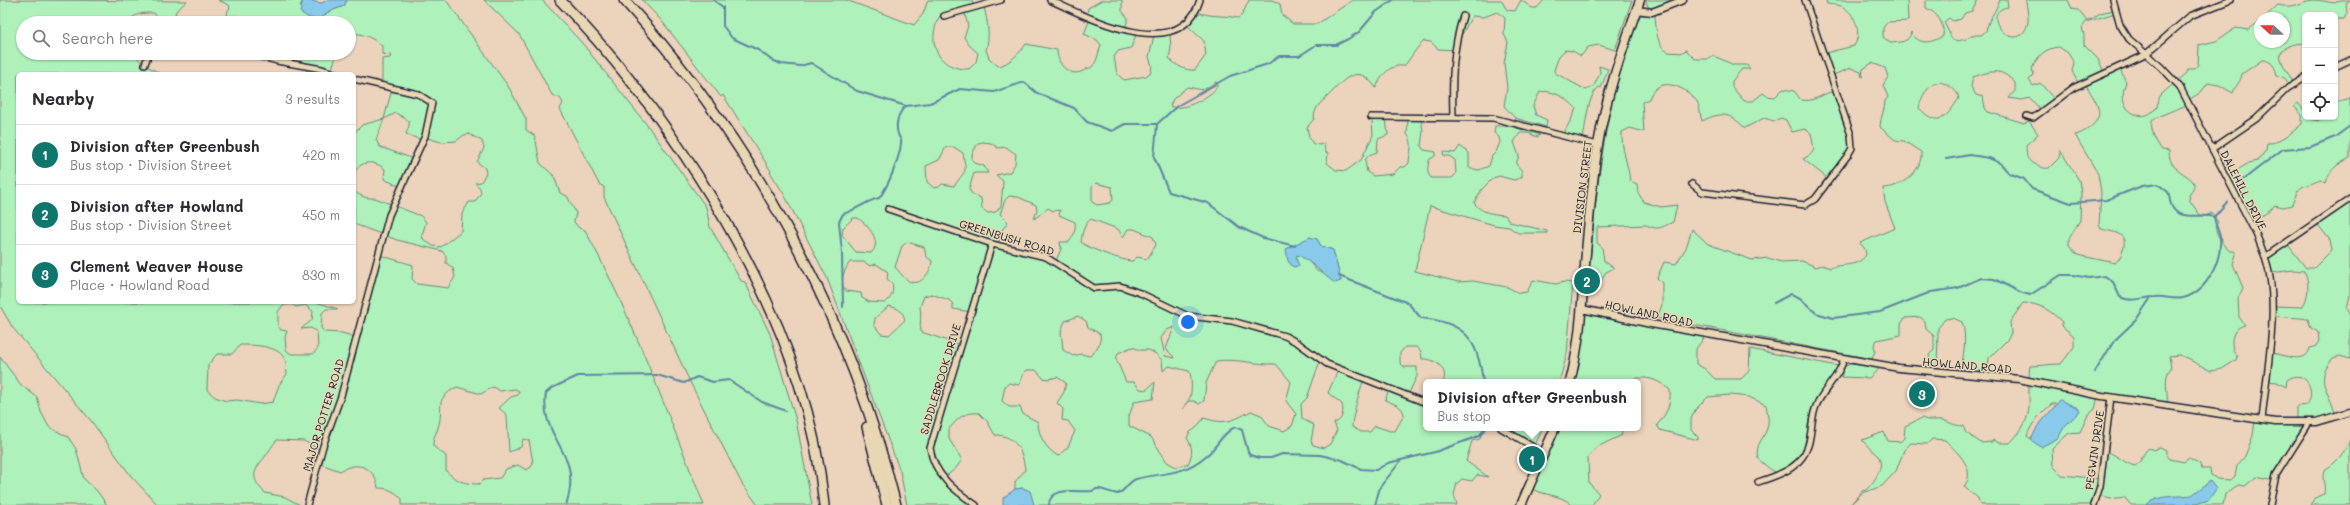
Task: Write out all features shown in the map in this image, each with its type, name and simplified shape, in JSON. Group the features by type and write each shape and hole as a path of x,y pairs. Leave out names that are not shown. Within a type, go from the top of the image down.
{"highway":[{"path":"560,0 594,36 659,121 699,180 742,254 776,324 799,383 816,445 824,505"},
{"path":"624,0 694,83 751,165 804,259 846,358 878,441 896,505"},
{"path":"846,358 871,442 887,505"}],"main road":[{"name":"DIVISION STREET","path":"1571,379 1575,364 1582,309 1586,252 1598,145 1610,90 1640,0"},
{"path":"1521,505 1545,454 1554,431"}],"street":[{"path":"944,16 1000,0"},
{"path":"1050,0 1105,24 1154,34 1174,31 1187,24 1196,11 1200,0"},
{"path":"1692,184 1702,192 1805,205 1815,199 1848,155 1852,148 1851,135 1805,0"},
{"name":"DALEHILL DRIVE","path":"2113,0 2124,33 2145,55 2161,67 2180,87 2265,257 2270,276 2272,302 2262,420"},
{"path":"2027,116 2033,118 2074,88 2145,55 2190,16 2231,0"},
{"path":"1636,10 1652,12 1682,1"},
{"path":"1453,117 1452,63 1457,33 1463,16"},
{"path":"145,64 146,60"},
{"path":"270,60 331,72"},
{"path":"2338,66 2350,60"},
{"name":"MAJOR POTTER ROAD","path":"307,505 323,446 342,396 389,215 425,136 432,103 418,94 356,79"},
{"path":"2212,149 2256,119 2288,88 2302,80"},
{"path":"1371,117 1408,119 1453,117 1493,118 1598,145"},
{"path":"2265,257 2350,199"},
{"name":"GREENBUSH ROAD","path":"888,209 992,244 1046,257 1094,288 1120,286 1140,292 1188,316 1232,321 1284,336 1298,342 1327,364 1423,402"},
{"name":"SADDLEBROOK DRIVE","path":"976,505 962,496 946,481 932,462 930,448 992,244"},
{"name":"HOWLAND ROAD","path":"1582,309 1651,324 1844,359 1930,372 2019,379 2111,397 2262,420 2309,423 2350,412"},
{"path":"1758,482 1786,473 1802,458 1808,446 1816,406 1840,371 1844,359"},
{"name":"PEGWIN DRIVE","path":"2094,505 2100,486 2111,397"},
{"path":"2270,505 2276,475 2309,423"},
{"path":"1506,431 1545,454"}],"green space":[{"path":"0,0 187,1 176,11 175,16 156,16 154,13 146,13 135,16 16,16 16,60 140,60 157,72 16,72 16,304 292,304 322,304 338,309 326,309 322,313 321,328 324,332 342,333 355,337 379,255 413,265 412,279 417,284 448,288 455,277 453,268 446,263 446,256 442,251 397,240 356,225 356,192 364,197 375,198 421,216 426,222 422,235 423,239 433,246 441,247 461,231 462,214 469,202 475,202 481,193 480,188 475,183 481,182 486,173 485,168 477,162 484,148 482,141 469,134 464,135 456,141 441,142 424,137 421,140 406,134 409,121 396,113 384,119 392,89 382,87 382,59 390,58 391,55 382,54 382,46 371,38 356,34 356,16 324,16 328,12 344,6 347,0 446,0 508,86 526,119 526,130 535,136 540,163 554,176 560,193 567,196 576,213 574,222 579,228 585,230 602,263 619,297 649,366 704,505 402,505 402,499 397,494 388,489 378,488 373,475 369,470 359,466 353,466 340,471 318,463 322,451 304,441 277,440 257,467 255,479 257,484 265,493 285,497 300,505 158,505 131,476 92,422 13,328 0,306","holes":["292,304 296,307 305,305 313,311 312,320 301,329 311,328 317,332 318,348 313,354 291,354 286,350 285,337 287,331 281,330 278,326 278,312 283,305","240,345 271,348 281,354 286,361 287,374 279,385 273,402 260,404 237,400 226,401 215,397 207,390 208,365 217,354 232,354","457,387 481,394 494,387 500,391 515,389 519,391 518,395 511,397 499,408 507,415 509,452 521,447 523,439 529,440 533,463 531,467 526,470 518,465 506,469 500,478 483,480 479,484 461,481 446,471 446,456 433,446 440,417 442,399"]},
{"path":"218,0 303,0 300,6 321,16 227,16 230,8 229,5"},
{"path":"484,0 542,0 582,43 650,129 706,207 710,227 741,281 745,282 770,334 796,420 812,505 758,505 742,484 690,382 604,197 604,187 599,184 560,109 563,103 560,98 552,95 519,34"},
{"path":"642,0 846,0 914,25 923,14 928,0 972,0 973,7 984,8 988,29 986,50 989,58 998,66 1014,58 1026,44 1057,50 1059,61 1065,69 1074,73 1093,66 1097,59 1101,45 1097,40 1084,34 1090,19 1087,17 1088,8 1102,0 1122,0 1122,11 1128,18 1125,29 1137,32 1131,48 1118,51 1114,57 1117,74 1124,80 1146,76 1151,72 1152,66 1149,57 1154,35 1170,34 1171,48 1169,58 1180,67 1188,70 1195,70 1206,55 1204,41 1188,26 1197,12 1207,15 1238,18 1242,15 1249,0 1272,0 1280,4 1282,15 1293,24 1317,24 1353,0 1501,0 1507,10 1515,11 1521,0 1532,8 1537,8 1544,0 1632,0 1615,50 1599,45 1588,47 1581,56 1573,51 1565,50 1559,56 1554,70 1555,73 1586,90 1594,86 1600,73 1599,66 1608,69 1601,88 1599,87 1595,91 1589,104 1583,139 1564,133 1576,108 1569,101 1555,93 1545,91 1540,92 1533,106 1536,115 1547,120 1546,127 1515,118 1504,106 1507,88 1504,63 1508,42 1504,34 1505,18 1497,12 1484,17 1472,16 1460,38 1458,50 1438,49 1431,42 1424,41 1404,66 1394,67 1386,72 1380,79 1376,88 1364,76 1359,74 1348,77 1320,104 1314,114 1314,119 1307,127 1309,137 1313,144 1320,145 1324,143 1325,152 1328,153 1327,163 1336,170 1346,171 1361,160 1373,135 1372,120 1386,119 1388,135 1378,139 1377,152 1369,155 1365,160 1367,172 1373,176 1393,174 1400,167 1405,167 1409,163 1411,141 1407,134 1408,119 1421,118 1423,131 1421,146 1424,150 1436,152 1435,156 1429,160 1428,172 1431,178 1452,178 1456,174 1455,160 1449,156 1444,156 1443,152 1455,153 1460,146 1469,153 1469,168 1479,170 1489,166 1492,156 1496,152 1500,142 1499,137 1494,133 1495,126 1511,126 1540,135 1537,137 1528,133 1520,133 1514,142 1519,156 1516,164 1522,171 1522,177 1514,180 1499,176 1493,178 1482,189 1474,203 1480,209 1505,215 1510,222 1547,231 1547,233 1518,233 1509,227 1494,225 1430,206 1415,271 1458,282 1473,281 1507,287 1519,293 1527,292 1533,280 1556,284 1564,282 1573,283 1567,354 1560,379 1444,379 1444,373 1440,365 1432,360 1422,359 1421,351 1416,347 1405,347 1400,353 1400,363 1404,367 1417,367 1417,376 1408,395 1423,402 1423,431 1482,431 1480,439 1472,441 1466,461 1488,477 1477,475 1472,481 1462,479 1457,483 1454,495 1457,505 1034,505 1023,488 1015,489 1015,482 1025,470 1020,451 1017,446 1008,438 995,435 987,421 979,413 969,413 962,416 949,429 949,439 962,460 955,469 944,478 974,505 907,505 900,471 827,278 784,194 770,172 771,171 723,95 721,97 661,20","holes":["964,11 968,26 964,37 969,45 978,53 976,62 969,69 958,68 949,65 942,60 935,45 935,27 939,17","1216,82 1218,84 1211,93 1197,102 1182,107 1175,108 1170,106 1173,99 1187,87 1203,90","983,142 991,143 998,148 1006,147 1016,154 1015,164 1010,172 996,175 1003,181 1001,206 996,212 988,213 982,209 981,198 972,194 969,189 974,173 988,173 984,166 975,163 972,160 972,154 978,143","946,147 954,147 963,153 965,170 954,186 942,184 939,187 934,188 927,182 926,166 939,160","1096,183 1112,187 1113,200 1110,203 1097,205 1092,202 1092,187","1009,196 1018,197 1036,205 1037,210 1034,219 1048,208 1053,211 1060,210 1059,215 1075,222 1075,227 1069,242 1060,242 1061,249 1056,261 998,244 1002,230 1008,222 1000,214 1005,200","853,218 858,218 870,229 873,234 875,239 874,249 871,253 856,252 842,235 843,228","1091,219 1118,229 1123,237 1128,229 1134,229 1153,237 1156,245 1147,259 1137,257 1133,261 1129,261 1106,254 1090,248 1081,242 1087,223","1317,239 1321,246 1333,250 1341,281 1317,271 1306,258 1297,255 1296,258 1286,249","907,242 924,247 926,256 932,261 924,279 915,283 906,279 895,267 902,246","850,262 864,262 870,266 876,264 888,272 887,279 893,286 891,297 885,303 869,302 862,298 861,293 846,291 843,284 843,276","931,294 949,300 953,304 953,309 971,312 961,345 921,332 920,307 924,296","889,306 900,310 905,320 889,335 881,334 874,325 875,318","1078,316 1086,321 1088,327 1100,334 1100,340 1098,346 1090,356 1081,354 1073,356 1063,350 1061,331 1065,321","1174,327 1166,349 1175,358 1165,356 1161,338 1167,330","1132,347 1140,350 1149,350 1156,354 1162,360 1163,371 1169,366 1189,371 1191,380 1191,395 1183,409 1189,401 1194,401 1199,404 1204,401 1206,383 1216,361 1231,360 1261,364 1276,364 1291,382 1286,401 1296,414 1292,426 1284,431 1269,426 1261,415 1251,411 1228,421 1217,421 1204,418 1195,429 1190,432 1187,438 1192,451 1188,464 1176,467 1167,462 1151,437 1129,426 1129,416 1134,402 1153,399 1155,382 1146,390 1140,389 1134,382 1126,382 1116,359 1118,353","1320,361 1338,370 1328,393 1342,404 1343,413 1341,418 1334,423 1337,430 1330,444 1324,448 1313,445 1311,441 1314,425 1302,419 1301,404 1307,398","1027,370 1036,370 1043,378 1049,379 1057,377 1066,383 1064,392 1057,403 1063,409 1062,420 1068,421 1075,431 1068,447 1058,456 1046,446 1039,432 1038,422 1023,414 1020,407 1009,407 1002,401 1005,386 1009,383 1019,385 1024,373","1364,379 1389,389 1385,400 1400,407 1404,415 1395,431 1390,431 1375,426 1370,432 1361,432 1352,427 1356,403"]},
{"path":"1646,0 1674,0 1655,8 1648,7"},
{"path":"1826,0 1907,0 1908,21 1887,22 1883,28 1883,37 1890,43 1906,40 1910,36 1911,32 1918,40 1926,42 1930,42 1943,36 1943,27 1937,15 1926,8 1926,0 1978,0 1972,11 1965,13 1961,19 1953,21 1949,18 1944,22 1952,39 1957,41 1967,39 1971,35 1981,35 1986,31 1988,23 2000,0 2007,0 2008,7 1999,11 1996,17 1997,24 2002,31 2009,36 2016,37 2023,33 2028,22 2026,0 2068,0 2072,9 2078,10 2086,20 2092,19 2100,13 2114,10 2115,13 2086,22 2082,28 2084,45 2098,59 2105,74 2120,69 2126,82 2123,95 2125,105 2134,114 2142,116 2154,110 2157,106 2159,97 2187,73 2188,69 2194,69 2198,65 2199,45 2216,41 2236,28 2248,30 2254,26 2254,48 2286,48 2280,54 2281,59 2295,86 2291,88 2283,77 2277,76 2276,70 2271,63 2262,60 2242,74 2233,93 2219,85 2208,83 2200,93 2188,100 2189,104 2152,121 2153,132 2162,150 2169,151 2170,160 2174,166 2194,183 2194,188 2189,195 2190,201 2200,215 2205,216 2212,213 2218,222 2215,226 2220,240 2227,249 2234,251 2236,254 2233,264 2243,288 2238,298 2239,317 2245,325 2236,330 2232,338 2234,353 2237,357 2236,360 2222,369 2211,371 2180,355 2169,356 2171,368 2168,372 2166,381 2167,404 2098,396 2095,409 2088,415 2080,432 2069,433 2052,449 2053,466 2062,475 2101,479 2108,452 2128,464 2135,466 2140,462 2145,452 2149,448 2153,450 2160,447 2166,450 2166,454 2170,459 2184,462 2188,458 2199,463 2202,469 2210,469 2211,475 2217,479 2231,480 2235,476 2237,466 2245,456 2253,436 2255,419 2297,424 2297,406 2307,405 2310,399 2311,393 2308,382 2299,376 2287,380 2286,387 2277,382 2269,381 2271,353 2294,358 2304,357 2310,348 2315,347 2319,341 2318,332 2311,328 2308,319 2274,315 2274,306 2302,307 2306,299 2308,284 2304,271 2293,270 2271,273 2267,259 2288,245 2306,268 2314,268 2332,250 2330,240 2318,225 2350,202 2350,296 2347,308 2350,312 2350,359 2340,356 2333,358 2327,366 2324,374 2325,387 2336,418 2310,425 2290,453 2275,481 2256,477 2245,486 2238,485 2225,494 2223,505 2131,505 2124,497 2110,499 2099,495 2095,505 1980,505 1978,498 1964,487 1968,474 1967,468 1960,456 1945,440 1932,439 1927,444 1911,443 1904,450 1896,471 1882,486 1862,493 1850,505 1862,491 1866,490 1872,483 1880,470 1880,460 1878,456 1862,440 1884,432 1888,441 1900,442 1904,438 1905,426 1922,418 1929,420 1942,420 1955,425 1964,426 1965,432 1981,443 1992,442 1993,440 1999,443 2010,443 2019,433 2028,415 2030,366 2061,364 2074,347 2074,336 2062,326 2062,322 2054,314 2035,304 2023,303 2010,322 2011,333 2008,339 1989,358 1987,375 1961,374 1965,341 1964,328 1962,322 1953,318 1945,319 1938,328 1937,373 1929,372 1929,355 1934,350 1934,336 1926,329 1925,321 1920,317 1905,318 1901,324 1901,335 1877,340 1874,345 1875,351 1872,359 1657,318 1662,305 1662,283 1657,278 1664,262 1676,264 1686,248 1692,229 1708,244 1752,260 1768,258 1781,262 1802,261 1816,267 1822,265 1830,268 1858,262 1866,255 1865,249 1860,243 1895,228 1885,202 1883,188 1896,185 1909,178 1918,166 1921,159 1921,152 1904,141 1895,140 1880,127 1885,101 1888,97 1883,85 1888,77 1885,68 1872,63 1863,69 1862,77 1861,72 1851,68 1833,75 1825,53 1854,46 1857,36 1854,19 1848,10 1839,5 1827,4","holes":["2059,47 2068,53 2074,63 2072,71 2079,85 2085,83 2098,108 2099,113 2096,122 2084,132 2075,135 2098,174 2101,192 2099,225 2101,229 2119,234 2124,240 2122,253 2115,263 2077,255 2069,246 2069,239 2080,220 2081,193 2079,180 2060,150 2059,158 2049,168 2043,168 2030,161 2027,158 2026,145 2038,134 2029,121 2024,123 1988,112 1985,108 1983,97 1976,95 1971,87 1973,77 1985,73 2000,72 2005,74 2015,83 2015,91 2009,98 2021,100 2030,98 2042,111 2055,100 2040,83 2033,86 2029,80 2034,75 2032,69 2036,60 2046,51","1941,82 1955,90 1959,98 1950,111 1942,118 1932,118 1919,108 1921,99 1932,85","2052,404 2069,407 2077,414 2055,436 2029,438 2027,436 2037,418"]},
{"path":"2313,0 2335,3 2340,0 2350,0 2346,3 2347,13 2344,19 2338,19 2338,12 2302,12 2302,44 2290,46 2290,12 2270,12 2278,5 2292,6"},
{"path":"1640,15 1655,15 1656,30 1659,41 1661,46 1669,52 1681,53 1686,50 1695,59 1709,59 1714,56 1734,65 1747,65 1750,69 1742,69 1732,81 1732,87 1744,101 1753,101 1763,93 1767,96 1775,97 1783,89 1794,91 1801,100 1805,101 1836,90 1853,146 1831,181 1803,159 1810,155 1814,150 1811,133 1805,129 1792,132 1786,120 1781,118 1774,121 1764,118 1745,128 1734,119 1725,115 1714,116 1702,121 1697,102 1691,95 1678,87 1671,85 1658,87 1649,99 1642,102 1644,132 1630,128 1622,132 1622,138 1630,181 1637,184 1638,193 1644,202 1661,207 1677,205 1673,222 1658,228 1646,225 1597,227 1597,243 1602,247 1604,261 1614,268 1606,272 1599,283 1588,282 1599,180 1610,113 1628,47"},
{"path":"279,60 335,60 331,72 307,72 307,68"},
{"path":"2350,98 2350,158 2342,162 2329,174 2326,183 2320,180 2299,189 2292,205 2283,207 2275,205 2265,214 2251,220 2227,176 2249,163 2258,161 2266,150 2267,143 2282,140 2302,124 2302,120 2338,120 2338,101"},
{"path":"2298,103 2302,108 2302,115 2294,106"},
{"path":"384,119 376,140 380,147 414,159 401,187 384,179 385,169 376,164 363,164 356,171 356,131 362,125"},
{"path":"1582,309 1706,335 1696,349 1696,364 1705,369 1715,379 1741,379 1749,371 1750,349 1838,366 1837,371 1831,381 1814,404 1809,421 1807,438 1802,453 1789,467 1782,471 1775,472 1758,459 1757,453 1759,444 1767,429 1768,415 1766,405 1749,397 1730,395 1708,397 1695,410 1691,419 1691,430 1698,437 1698,440 1660,430 1657,425 1668,409 1670,390 1655,380 1647,378 1575,379 1583,337 1579,336"},
{"path":"0,357 21,385 37,397 41,412 49,427 68,437 76,449 84,479 97,491 107,505 0,505"},
{"path":"1851,364 1880,368 1869,378 1841,377 1845,366"},
{"path":"1506,431 1542,431 1534,447"},
{"path":"1558,431 1621,431 1622,435 1597,447 1588,458 1589,483 1599,494 1592,505 1572,505 1568,501 1558,497 1532,489"},
{"path":"2350,440 2350,505 2310,505 2314,499 2324,494 2324,470 2339,458"}],"water":[{"path":"303,0 322,3 327,0 347,0 344,6 328,12 324,16 306,16 300,12"},
{"path":"1310,237 1317,239 1321,246 1333,250 1341,281 1335,283 1306,260 1297,255 1296,258 1299,266 1293,267 1288,261 1286,249"},
{"path":"2060,400 2078,408 2080,411 2065,426 2058,438 2041,447 2031,440 2037,427"},
{"path":"2210,481 2216,489 2209,500 2196,504 2187,503 2187,505 2146,505 2156,499 2192,495"},
{"path":"1023,488 1030,491 1034,505 1003,505 1003,498 1015,489"}],"waterway":[{"path":"713,0 723,7 723,26 732,38 758,50 770,59 781,64 800,66 811,63 857,91 906,106 930,103 960,89 994,92 1024,82 1037,93 1074,108 1087,122 1112,131 1125,124 1157,124 1177,106 1230,76 1268,64 1279,56 1299,56 1316,45 1336,45 1359,32 1376,12 1393,0"},
{"path":"843,307 842,253 839,222 843,214 879,198 882,193 896,164 901,142 898,135 897,123 899,115 906,106"},
{"path":"1157,125 1154,157 1169,192 1208,203 1239,227 1263,238 1295,246"},
{"path":"2240,182 2283,149 2310,147 2335,137 2350,126"},
{"path":"1946,159 1970,155 1989,158 2000,163 2009,173 2024,179 2032,189 2071,203 2106,200 2142,186 2158,184 2168,192 2171,204 2174,210 2178,213 2190,216 2214,217"},
{"path":"1774,303 1791,294 1800,298 1816,313 1833,318 1880,312 1931,292 1958,288 1981,278 1994,279 2020,292 2030,295 2061,275 2073,275 2089,278 2105,276 2113,282 2120,297 2129,300 2151,297 2176,299 2183,298 2192,295 2199,289 2206,282 2216,265 2220,246 2220,237 2214,217 2227,202"},
{"path":"1339,276 1408,303 1421,318 1436,320 1459,329 1467,335 1473,344 1481,367 1483,379"},
{"path":"2095,372 2114,341 2136,320 2150,299"},
{"path":"566,505 569,496 570,473 566,458 549,425 545,405 546,393 552,388 578,376 657,375 684,383 697,377 713,382 729,380 762,402 786,411"},
{"path":"1049,505 1050,499 1060,492 1092,491 1099,489 1118,494 1136,479 1190,467 1207,455 1223,436 1235,427 1242,430 1250,455 1260,458 1271,458 1282,454 1320,455 1342,460 1361,469 1376,470 1388,463 1435,452 1479,436 1483,431"},
{"path":"1375,505 1380,487 1400,462"}],"place":[{"name":"Division after Howland","path":"1587,281"},
{"name":"Clement Weaver House","path":"1922,394"},
{"name":"Division after Greenbush","path":"1532,459"}]}
